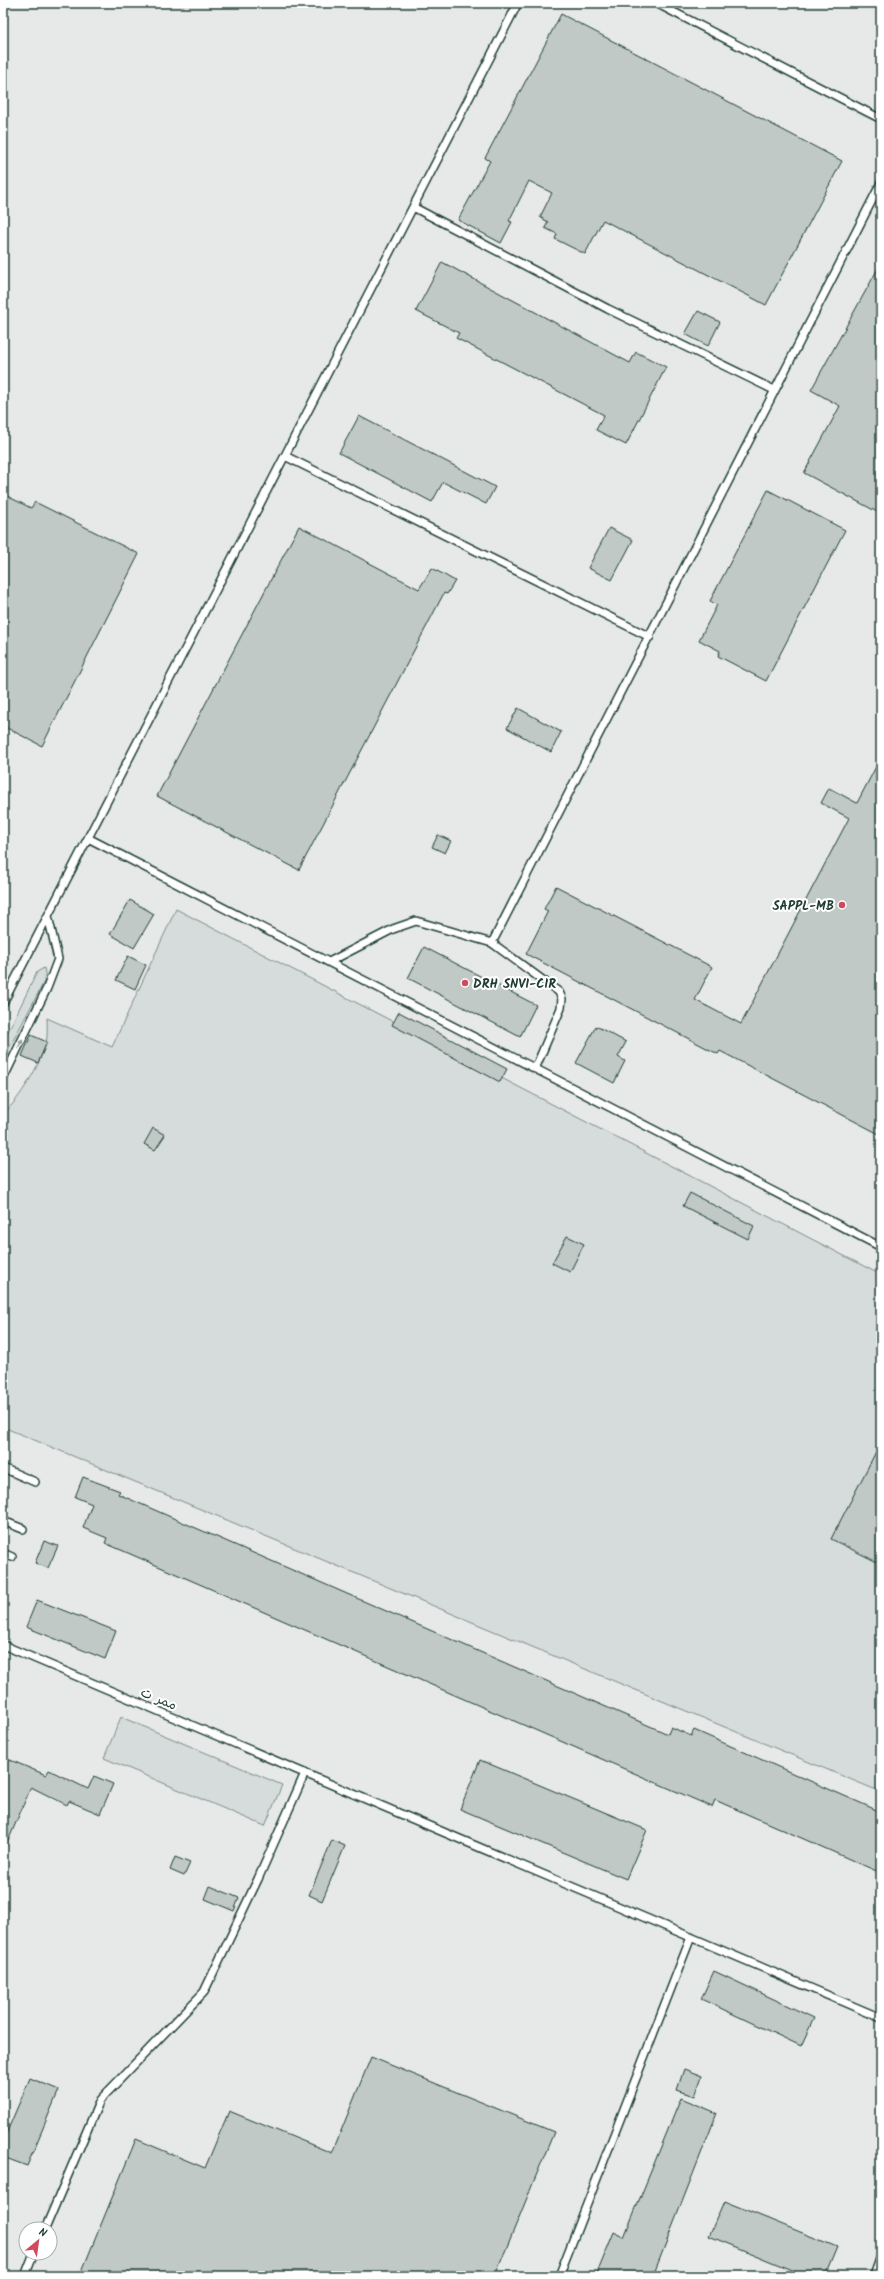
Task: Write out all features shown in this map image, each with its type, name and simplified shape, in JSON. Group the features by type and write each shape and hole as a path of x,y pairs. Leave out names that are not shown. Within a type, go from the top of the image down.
{"lane":[{"path":"3,1003 518,3"},
{"path":"656,3 881,119"},
{"path":"492,943 650,637 774,390 881,184"},
{"path":"413,207 608,309 774,390"},
{"path":"285,456 650,637"},
{"path":"88,838 881,1247"},
{"path":"3,1079 47,988 58,959 48,916"},
{"path":"329,962 393,929 416,921 492,943 559,992 562,999 561,1008 536,1069"},
{"path":"3,1468 35,1482"},
{"path":"3,1520 23,1529"},
{"path":"3,1553 12,1557"},
{"name":"ممر ت","path":"3,1646 881,2018"},
{"path":"48,2221 100,2100 204,1992 258,1879 305,1773"},
{"path":"559,2276 691,1937"},
{"path":"874,2276 881,2256"},
{"path":"25,2276 31,2261"}],"shaded area":[{"path":"3,3 881,3 881,2276 3,2276"},
{"path":"176,909 881,1275 881,1792 3,1427 3,1114 16,1100 29,1081 39,1061 47,1040 47,1018 112,1047"},
{"path":"44,968 46,978 6,1054 3,1052 3,1042 37,972"},
{"path":"121,1717 282,1785 265,1826 104,1758"}],"building":[{"path":"561,14 842,161 766,305 603,220 585,254 555,239 557,234 545,228 548,222 540,217 552,193 529,181 509,221 512,222 501,243 458,220 490,161 485,158"},
{"path":"442,262 630,363 636,352 666,367 626,445 596,430 604,415 456,338 459,333 416,311"},
{"path":"881,263 881,514 804,473 840,406 811,390"},
{"path":"698,311 720,322 708,346 685,334"},
{"path":"359,416 495,487 486,504 443,482 432,502 339,453"},
{"path":"768,490 845,530 766,681 718,656 720,651 699,640 717,605 710,601"},
{"path":"3,494 31,508 35,502 139,554 42,746 3,726"},
{"path":"299,526 419,589 432,568 455,581 447,594 444,593 299,870 157,796"},
{"path":"609,528 633,540 612,580 588,568"},
{"path":"518,708 561,732 551,752 507,728"},
{"name":"SAPPL-MB","path":"881,757 881,1135 720,1051 718,1054 526,954 548,911 544,909 556,886 712,967 695,1000 741,1024 849,818 821,803 829,788 857,803"},
{"path":"438,835 451,841 445,853 432,847"},
{"path":"130,900 154,914 134,948 110,934"},
{"path":"424,947 536,1005 520,1037 408,978"},
{"path":"128,956 146,965 135,989 116,980"},
{"path":"399,1012 507,1069 500,1082 392,1025"},
{"path":"596,1026 626,1042 618,1057 625,1061 614,1083 576,1063"},
{"path":"31,1035 47,1042 38,1063 22,1056"},
{"path":"153,1128 165,1135 155,1150 144,1144"},
{"path":"690,1193 754,1226 748,1239 683,1206"},
{"path":"567,1236 584,1244 570,1272 552,1263"},
{"path":"881,1442 881,1564 831,1539"},
{"path":"83,1477 120,1491 118,1494 668,1734 671,1727 691,1736 694,1730 881,1812 881,1873 715,1800 712,1807 105,1543 107,1538 83,1528 92,1504 75,1497"},
{"path":"44,1541 58,1546 48,1568 35,1563"},
{"path":"37,1600 116,1631 105,1659 26,1627"},
{"path":"3,1757 46,1775 49,1770 88,1789 94,1776 113,1784 100,1814 69,1801 67,1805 31,1787 3,1853"},
{"path":"480,1760 647,1830 626,1879 460,1809"},
{"path":"332,1840 345,1846 322,1901 309,1895"},
{"path":"175,1857 190,1863 184,1876 170,1870"},
{"path":"210,1886 239,1898 234,1911 205,1899"},
{"path":"714,1971 814,2018 801,2046 701,1999"},
{"path":"371,2057 554,2132 495,2276 80,2276 136,2139 205,2168 229,2111 332,2153"},
{"path":"684,2069 702,2076 695,2096 677,2090"},
{"path":"30,2078 59,2090 27,2166 3,2157 3,2141"},
{"path":"681,2098 717,2113 653,2276 596,2276 614,2232 624,2237"},
{"path":"724,2201 837,2247 825,2276 806,2276 709,2236"}],"place":[{"name":"SAPPL-MB","path":"842,905"},
{"name":"DRH SNVI-CIR","path":"465,983"}]}
